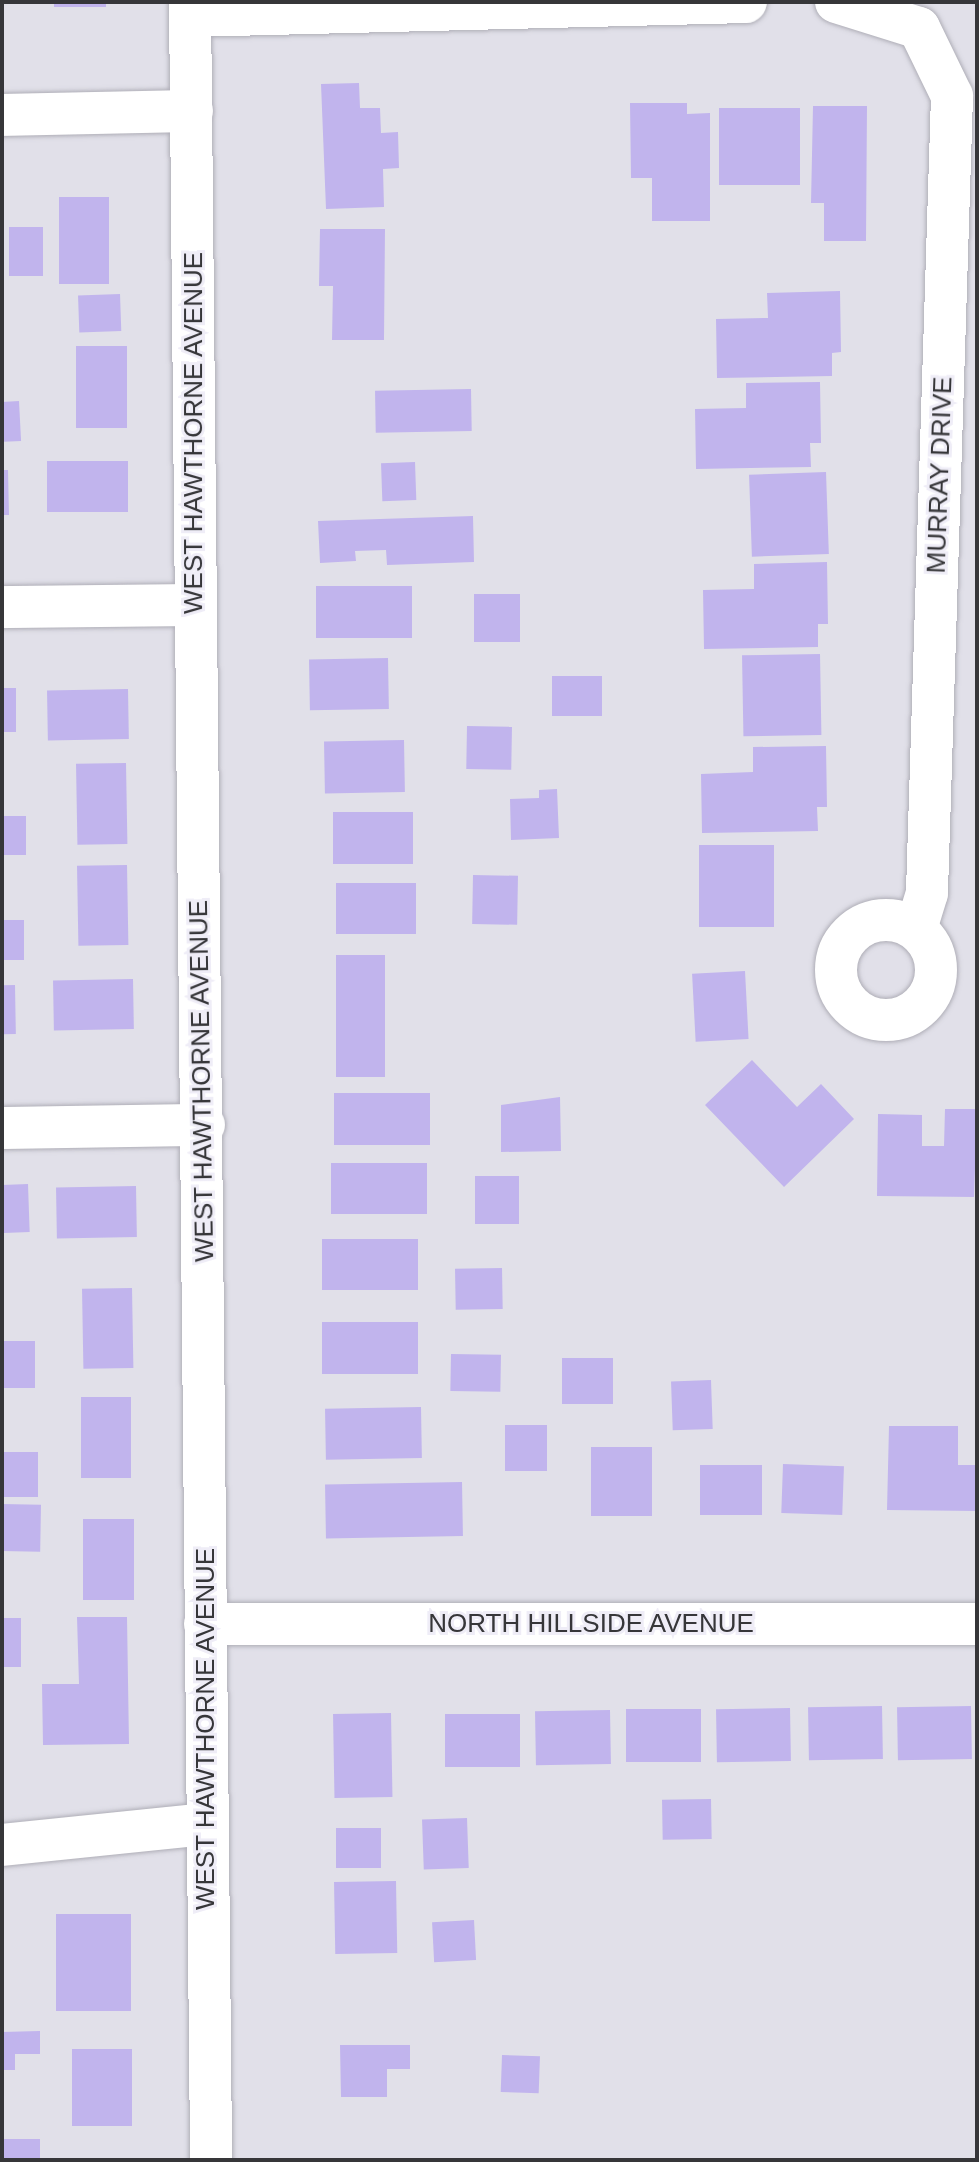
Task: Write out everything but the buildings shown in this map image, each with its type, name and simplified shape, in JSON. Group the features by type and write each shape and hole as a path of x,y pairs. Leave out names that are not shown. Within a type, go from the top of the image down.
{"street":[{"path":"190,9 746,2"},
{"name":"MURRAY DRIVE","path":"836,2 919,28 952,96 927,893 916,928"},
{"name":"WEST HAWTHORNE AVENUE","path":"190,9 195,605 204,1125 206,1824 211,2160"},
{"path":"2,115 192,111"},
{"path":"2,607 195,605"},
{"path":"2,1128 204,1125"},
{"name":"NORTH HILLSIDE AVENUE","path":"205,1624 977,1624"},
{"path":"2,1845 206,1824"}]}
